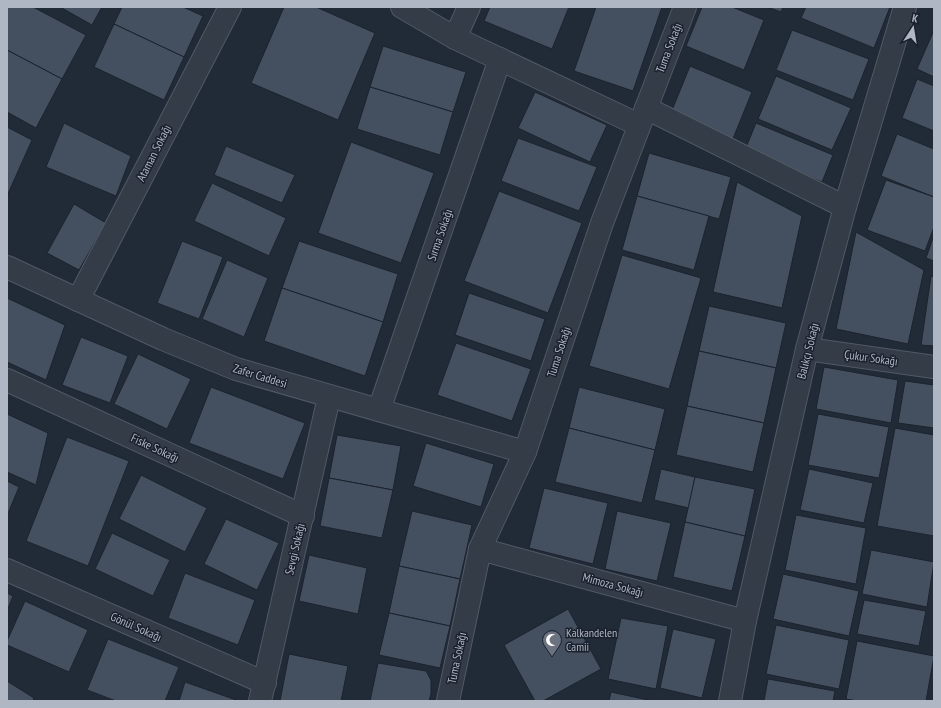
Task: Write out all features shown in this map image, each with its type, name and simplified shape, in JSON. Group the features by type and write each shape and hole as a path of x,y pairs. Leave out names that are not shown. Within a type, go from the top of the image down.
{"street":[{"name":"Ataman Sokağı","path":"78,300 230,7"},
{"path":"402,7 455,38 500,59 642,116 845,207"},
{"path":"455,38 469,7"},
{"name":"Tuma Sokağı","path":"448,701 480,549 526,452 602,222 685,7"},
{"name":"Balıkçı Sokağı","path":"730,701 746,621 808,350 845,207 905,7"},
{"name":"Sırma Sokağı","path":"379,410 500,59"},
{"name":"Zafer Caddesi","path":"7,267 163,339 236,369 329,397 526,452"},
{"name":"Çukur Sokağı","path":"808,350 934,367"},
{"name":"Fiske Sokağı","path":"7,380 303,516"},
{"name":"Sevgi Sokağı","path":"263,692 329,397"},
{"name":"Mimoza Sokağı","path":"480,549 746,621"},
{"name":"Gönül Sokağı","path":"7,570 263,692"}],"building":[{"path":"7,7 33,7 86,35 62,79 7,50"},
{"path":"60,7 102,7 92,25"},
{"path":"122,7 183,7 203,16 184,57 114,24"},
{"path":"284,7 316,7 375,33 338,120 251,83"},
{"path":"490,7 569,7 552,49 484,21"},
{"path":"596,7 662,7 633,91 574,71"},
{"path":"702,7 732,7 764,20 744,70 686,46"},
{"path":"767,7 783,7 781,12"},
{"path":"806,7 890,7 874,48 801,18"},
{"path":"114,24 184,57 164,100 94,67"},
{"path":"792,30 869,59 853,100 776,70"},
{"path":"934,30 934,77 917,69"},
{"path":"383,46 466,72 453,112 370,87"},
{"path":"7,50 62,79 36,128 7,112"},
{"path":"690,66 752,92 732,141 670,115"},
{"path":"776,76 851,108 832,150 758,119"},
{"path":"917,79 934,86 934,131 902,118"},
{"path":"370,87 453,112 440,155 357,129"},
{"path":"535,92 607,125 590,162 518,128"},
{"path":"64,123 131,156 116,196 46,167"},
{"path":"756,123 833,155 822,182 745,150"},
{"path":"7,127 32,140 7,196"},
{"path":"897,134 934,149 934,197 881,176"},
{"path":"518,138 597,167 579,211 501,181"},
{"path":"351,142 434,173 401,263 318,233"},
{"path":"226,146 295,175 282,203 214,175"},
{"path":"649,153 731,177 719,219 637,196"},
{"path":"886,180 934,197 934,227 925,251 867,230"},
{"path":"737,182 802,216 782,308 713,292"},
{"path":"212,183 286,218 269,256 194,221"},
{"path":"499,191 582,223 548,313 464,281"},
{"path":"637,196 709,216 694,270 622,250"},
{"path":"74,204 106,223 79,270 47,253"},
{"path":"856,232 924,270 908,344 836,329"},
{"path":"934,235 934,261 926,258"},
{"path":"182,241 223,257 199,319 157,303"},
{"path":"299,241 398,274 383,322 282,288"},
{"path":"622,255 701,278 669,389 589,366"},
{"path":"227,260 268,278 244,337 202,319"},
{"path":"931,276 934,277 934,346 921,345"},
{"path":"282,288 383,322 365,376 264,341"},
{"path":"469,293 545,319 531,361 455,335"},
{"path":"7,298 65,325 46,380 7,362"},
{"path":"709,306 786,323 776,368 699,351"},
{"path":"81,337 128,356 110,403 62,385"},
{"path":"456,343 531,369 512,421 437,395"},
{"path":"699,351 776,368 764,423 687,406"},
{"path":"138,354 191,379 167,429 114,404"},
{"path":"824,367 898,380 891,423 816,409"},
{"path":"905,381 934,385 934,428 898,423"},
{"path":"211,387 305,423 283,479 189,443"},
{"path":"579,387 665,409 655,450 569,428"},
{"path":"687,406 764,423 753,472 676,455"},
{"path":"7,414 48,433 36,485 7,472"},
{"path":"818,414 889,427 879,478 808,465"},
{"path":"569,428 655,450 642,503 555,482"},
{"path":"895,428 934,435 934,536 877,526"},
{"path":"337,435 401,446 393,490 329,478"},
{"path":"67,437 129,461 88,566 26,541"},
{"path":"426,443 494,464 481,507 413,486"},
{"path":"661,469 695,477 689,508 654,500"},
{"path":"809,469 873,483 864,523 800,510"},
{"path":"141,475 207,508 185,552 119,519"},
{"path":"695,477 755,489 745,536 685,522"},
{"path":"329,478 393,490 382,538 320,526"},
{"path":"7,481 19,487 7,516"},
{"path":"544,488 608,503 593,564 529,548"},
{"path":"412,511 472,525 460,579 399,566"},
{"path":"617,511 671,523 657,581 605,569"},
{"path":"796,515 866,528 856,584 785,570"},
{"path":"226,519 279,543 257,590 204,564"},
{"path":"685,522 745,536 732,591 673,577"},
{"path":"112,533 170,560 153,596 95,569"},
{"path":"871,550 934,562 927,607 862,594"},
{"path":"309,555 367,568 358,614 299,601"},
{"path":"399,566 460,579 450,626 389,613"},
{"path":"185,573 255,600 238,645 168,618"},
{"path":"783,574 859,591 849,636 773,619"},
{"path":"7,593 13,596 7,611"},
{"path":"864,600 926,611 919,646 857,634"},
{"path":"25,601 88,630 69,672 7,645 7,641"},
{"name":"Kalkandelen Camii","path":"568,609 601,669 543,701 535,701 504,645"},
{"path":"389,613 450,626 440,668 379,655"},
{"path":"621,618 668,626 656,689 608,679"},
{"path":"776,625 849,640 839,689 766,674"},
{"path":"673,629 716,639 702,698 660,688"},
{"path":"108,639 179,667 165,701 116,701 87,690"},
{"path":"857,641 934,656 926,701 857,701 846,699"},
{"path":"289,654 348,666 341,701 280,701"},
{"path":"378,663 426,671 431,680 431,694 429,701 370,701"},
{"path":"768,679 835,691 833,701 764,701"},
{"path":"7,681 34,698 33,701 7,701"},
{"path":"185,682 239,701 179,701"},
{"path":"611,692 653,701 609,701"}],"place":[{"name":"Kalkandelen Camii","path":"552,657"}]}
